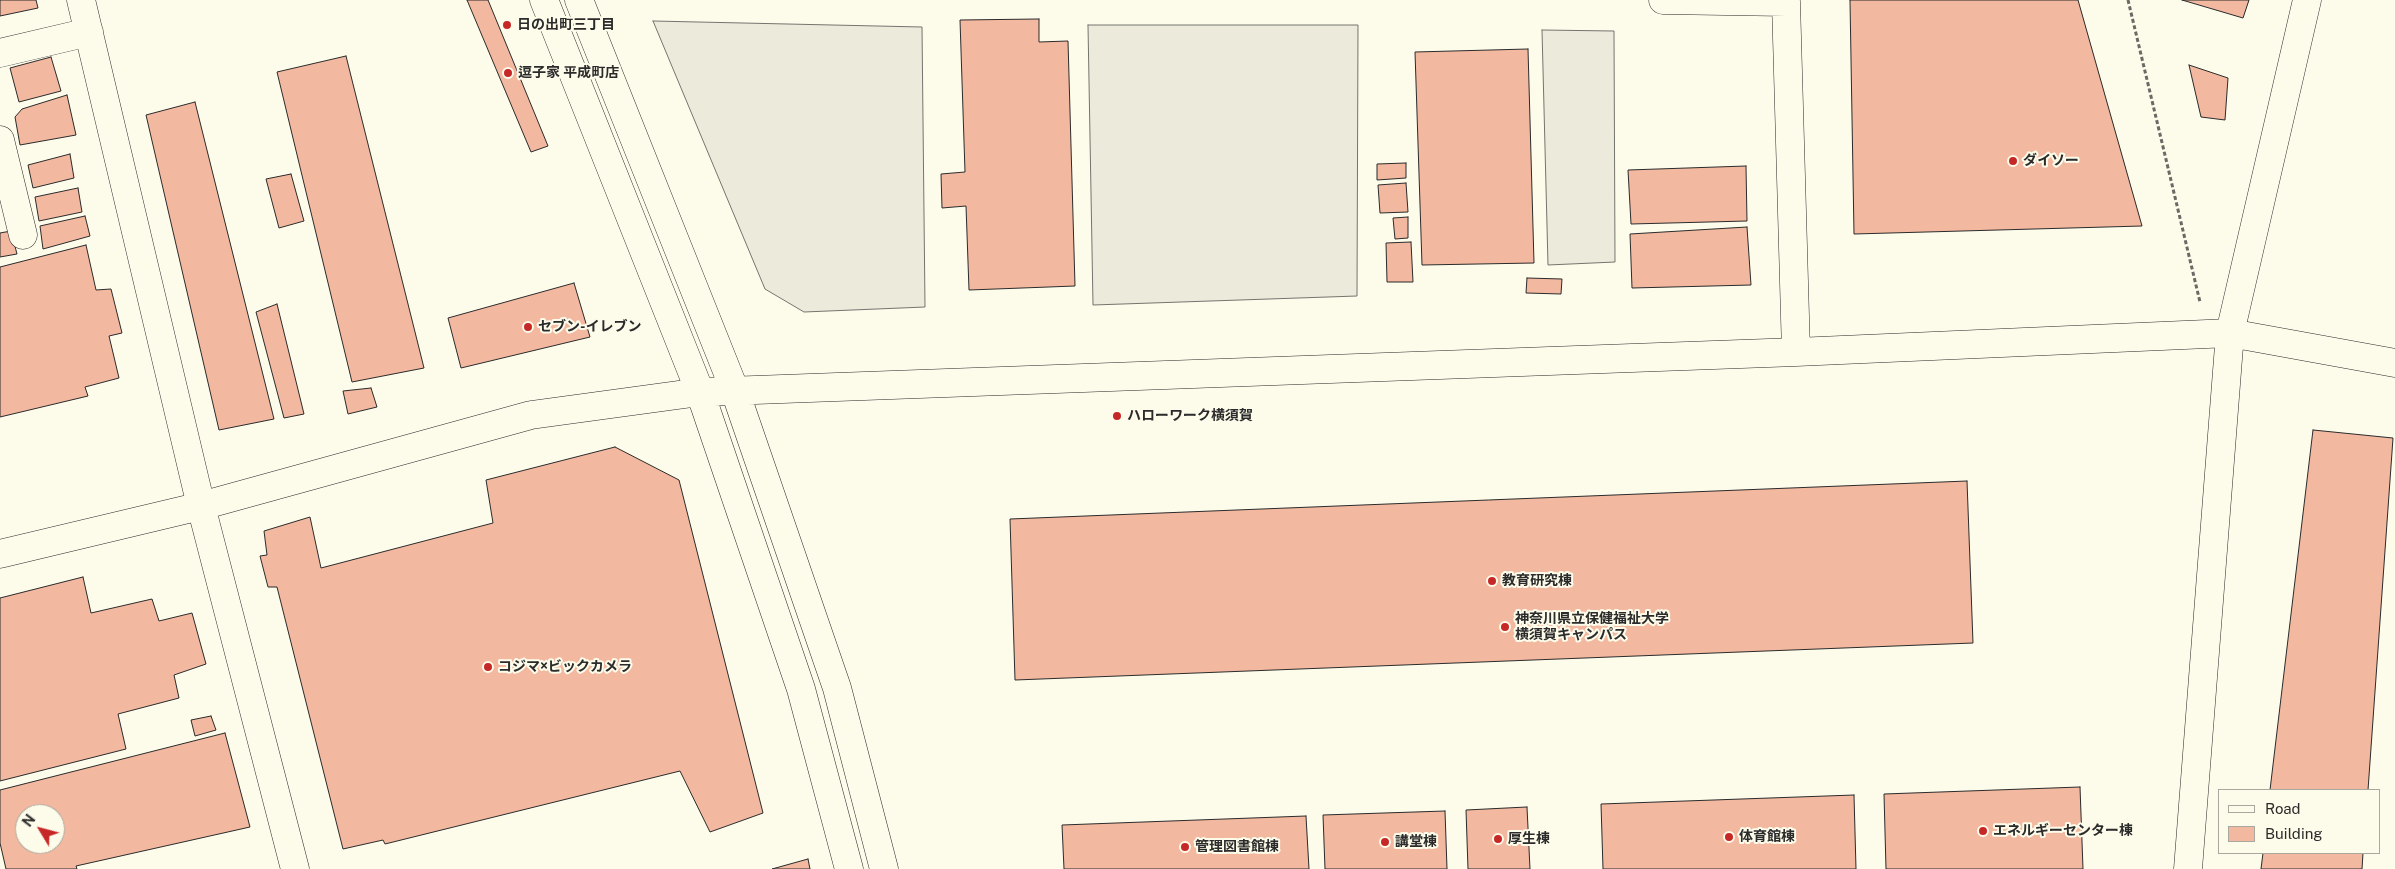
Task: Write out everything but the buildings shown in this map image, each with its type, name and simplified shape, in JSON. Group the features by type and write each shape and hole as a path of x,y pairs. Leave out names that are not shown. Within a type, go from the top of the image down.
{"street":[{"path":"81,0 201,506 295,869"},
{"path":"544,0 700,392 802,689 849,869"},
{"path":"579,0 735,390 837,688 884,869"},
{"path":"1663,0 1786,2 1796,352"},
{"path":"2188,869 2219,333 2307,0"},
{"path":"0,53 89,32"},
{"path":"0,140 23,235"},
{"path":"0,554 201,506 531,415 700,392 1796,352 2219,333 2395,363"}],"path":[{"path":"2128,0 2219,333"}],"shaded area":[{"path":"653,21 922,27 925,307 804,312 765,289"},
{"path":"1088,25 1358,25 1357,296 1093,305"},
{"path":"1542,30 1614,31 1615,262 1548,265"}],"place":[{"name":"日の出町三丁目","path":"507,25"},
{"name":"逗子家 平成町店","path":"508,73"},
{"name":"ダイソー","path":"2013,161"},
{"name":"セブン-イレブン","path":"528,327"},
{"name":"ハローワーク横須賀","path":"1117,416"},
{"name":"教育研究棟","path":"1492,581"},
{"name":"神奈川県立保健福祉大学 横須賀キャンパス","path":"1505,627"},
{"name":"コジマ×ビックカメラ","path":"488,667"},
{"name":"エネルギーセンター棟","path":"1983,831"},
{"name":"体育館棟","path":"1729,837"},
{"name":"厚生棟","path":"1498,839"},
{"name":"講堂棟","path":"1385,842"},
{"name":"管理図書館棟","path":"1185,847"}]}
